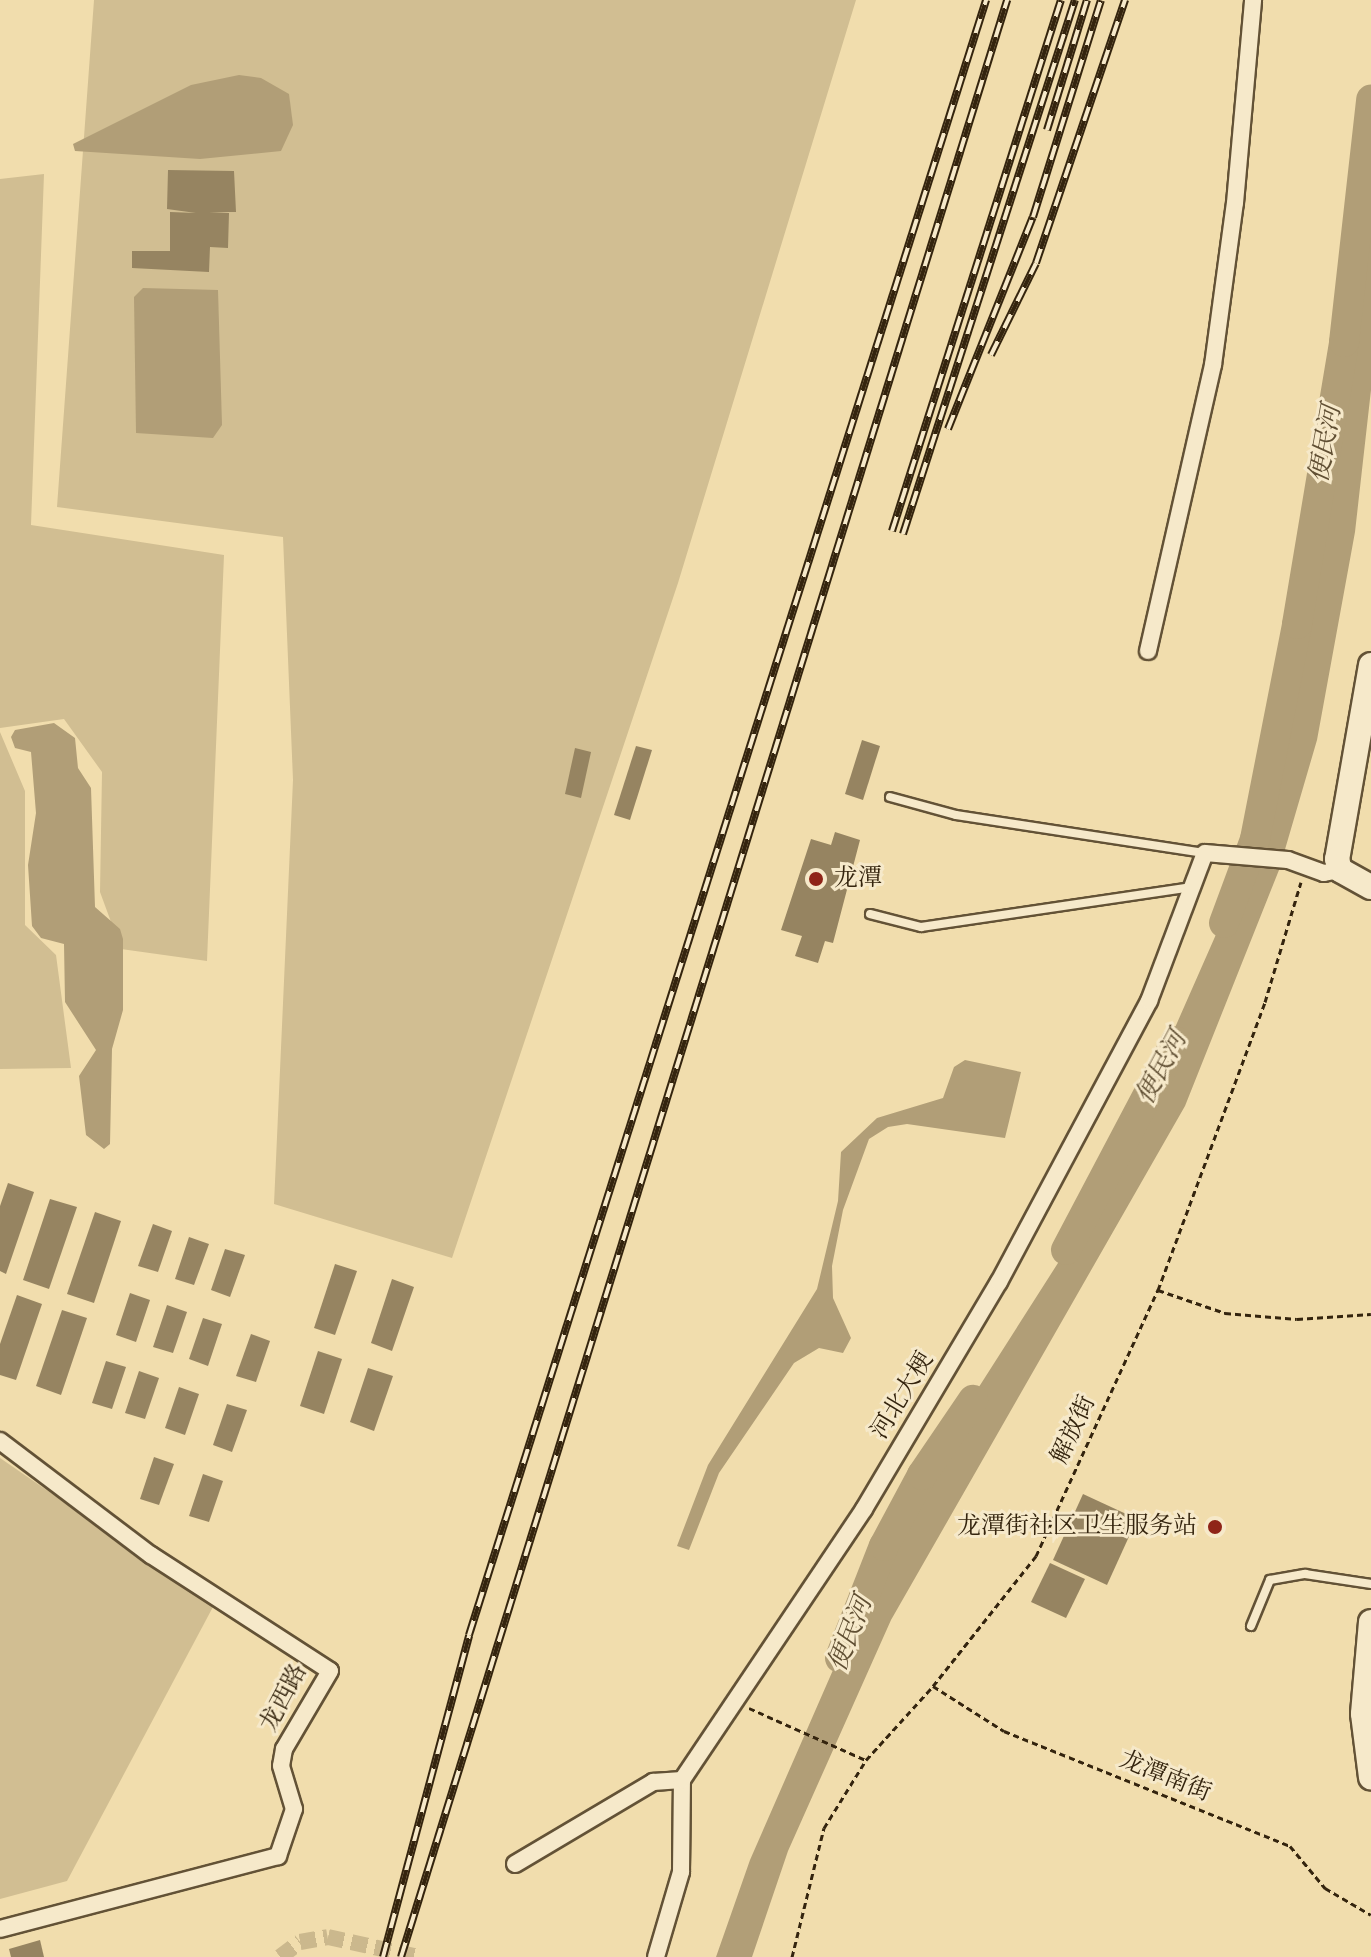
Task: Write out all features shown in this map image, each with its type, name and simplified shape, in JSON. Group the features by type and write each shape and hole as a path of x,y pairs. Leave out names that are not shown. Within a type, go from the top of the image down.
{"street":[{"path":"1148,651 1213,365 1235,203 1253,0"},
{"path":"1340,870 1340,837 1371,665"},
{"path":"1205,853 1288,860 1305,869 1340,870 1371,887"},
{"name":"河北大梗","path":"682,1780 864,1509 999,1282 1149,1001 1205,853"},
{"name":"龙西路","path":"0,1441 151,1555 330,1671 284,1749 281,1766 294,1809 278,1856 0,1929"},
{"path":"1371,1622 1363,1714 1371,1777"},
{"path":"515,1864 653,1782 682,1780 681,1872 656,1957"}],"lane":[{"path":"890,797 956,815 1205,853"},
{"path":"870,914 921,927 1192,887"},
{"path":"1251,1626 1270,1580 1305,1574 1371,1584"}],"path":[{"name":"解放街","path":"792,1957 824,1828 866,1760 933,1686 1036,1556 1158,1290 1260,1016 1305,869"},
{"path":"1158,1290 1225,1313 1297,1319 1371,1314"},
{"name":"龙潭南街","path":"933,1686 1004,1731 1290,1846 1325,1888 1371,1915"},
{"path":"735,1701 777,1723 866,1760"}],"shaded area":[{"path":"94,0 856,0 678,583 452,1258 274,1204 293,780 283,537 57,507"},
{"path":"44,174 31,525 224,555 207,961 121,949 100,892 102,772 64,719 0,728 0,179"},
{"path":"0,732 25,791 25,925 56,955 71,1068 0,1069"},
{"path":"0,1458 214,1605 67,1881 0,1899"}],"water":[{"path":"239,75 261,78 289,94 293,125 281,151 200,159 75,151 73,144 191,85"},
{"path":"1371,107 1371,390 1355,532 1317,740 1279,870 1185,1106 891,1620 788,1851 752,1957 716,1957 750,1860 878,1567 954,1426 1065,1252 1122,1148 1247,864 1265,811 1301,643 1339,385"},
{"path":"143,288 218,290 222,425 213,438 136,433 134,297"},
{"path":"54,723 75,738 78,768 91,788 95,907 120,929 123,939 123,1010 112,1049 110,1144 104,1149 86,1135 79,1076 96,1050 65,1002 64,944 41,938 32,926 28,865 36,813 31,752 15,748 11,737 15,730"},
{"path":"965,1060 1021,1072 1005,1138 907,1124 888,1127 869,1139 843,1210 832,1266 833,1298 851,1338 843,1353 819,1348 794,1363 719,1473 689,1550 677,1546 708,1465 817,1289 838,1201 841,1152 877,1118 943,1098 954,1067"}],"building":[{"path":"168,170 234,171 236,212 209,212 229,213 228,248 210,247 209,272 132,268 132,251 170,251 170,212 196,213 167,209"},
{"path":"862,740 880,746 863,800 845,794"},
{"path":"636,746 652,750 630,820 614,815"},
{"path":"575,748 591,752 581,798 565,794"},
{"path":"835,832 860,840 833,943 825,941 818,963 795,956 802,936 781,930 811,839 831,845"},
{"path":"8,1183 34,1192 6,1274 0,1271 0,1206"},
{"path":"50,1199 77,1207 49,1289 23,1280"},
{"path":"95,1212 121,1221 94,1303 67,1294"},
{"path":"153,1224 172,1231 158,1272 138,1266"},
{"path":"189,1237 209,1244 194,1285 175,1279"},
{"path":"225,1249 245,1255 230,1297 211,1290"},
{"path":"335,1264 357,1271 335,1335 314,1328"},
{"path":"392,1279 414,1287 392,1351 371,1343"},
{"path":"130,1293 150,1300 136,1342 116,1335"},
{"path":"17,1295 42,1304 16,1380 0,1375 0,1344"},
{"path":"167,1305 187,1312 173,1353 153,1347"},
{"path":"62,1310 87,1318 61,1395 36,1386"},
{"path":"203,1318 222,1324 208,1366 189,1359"},
{"path":"251,1334 270,1341 256,1382 236,1376"},
{"path":"318,1351 342,1359 324,1414 300,1406"},
{"path":"106,1361 126,1367 112,1409 92,1403"},
{"path":"368,1368 393,1376 374,1431 350,1422"},
{"path":"139,1371 159,1378 145,1419 125,1413"},
{"path":"179,1387 199,1394 185,1435 165,1428"},
{"path":"227,1404 247,1410 232,1452 213,1445"},
{"path":"154,1457 174,1464 159,1505 140,1499"},
{"path":"203,1474 223,1481 209,1522 189,1516"},
{"path":"1083,1494 1137,1519 1107,1585 1053,1560"},
{"path":"1050,1563 1085,1579 1066,1618 1031,1602"},
{"path":"40,1940 44,1957 11,1957 9,1949"}],"waterway":[{"name":"便民河","path":"1224,923 1255,839 1297,624 1344,342 1371,100"},
{"name":"便民河","path":"1066,1250 1176,1041"},
{"name":"便民河","path":"840,1658 884,1546 922,1475 973,1400"}],"tunnel":[{"path":"280,1957 300,1942 328,1937 419,1957"}],"railway":[{"path":"383,1957 469,1635 986,0"},
{"path":"401,1957 1007,0"},
{"path":"892,531 1061,0"},
{"path":"903,534 1075,0"},
{"path":"1047,130 1087,0"},
{"path":"948,429 1033,217 1101,0"},
{"path":"991,355 1036,263 1125,0"}],"place":[{"name":"龙潭","path":"816,879"},
{"name":"龙潭街社区卫生服务站","path":"1215,1527"}]}
